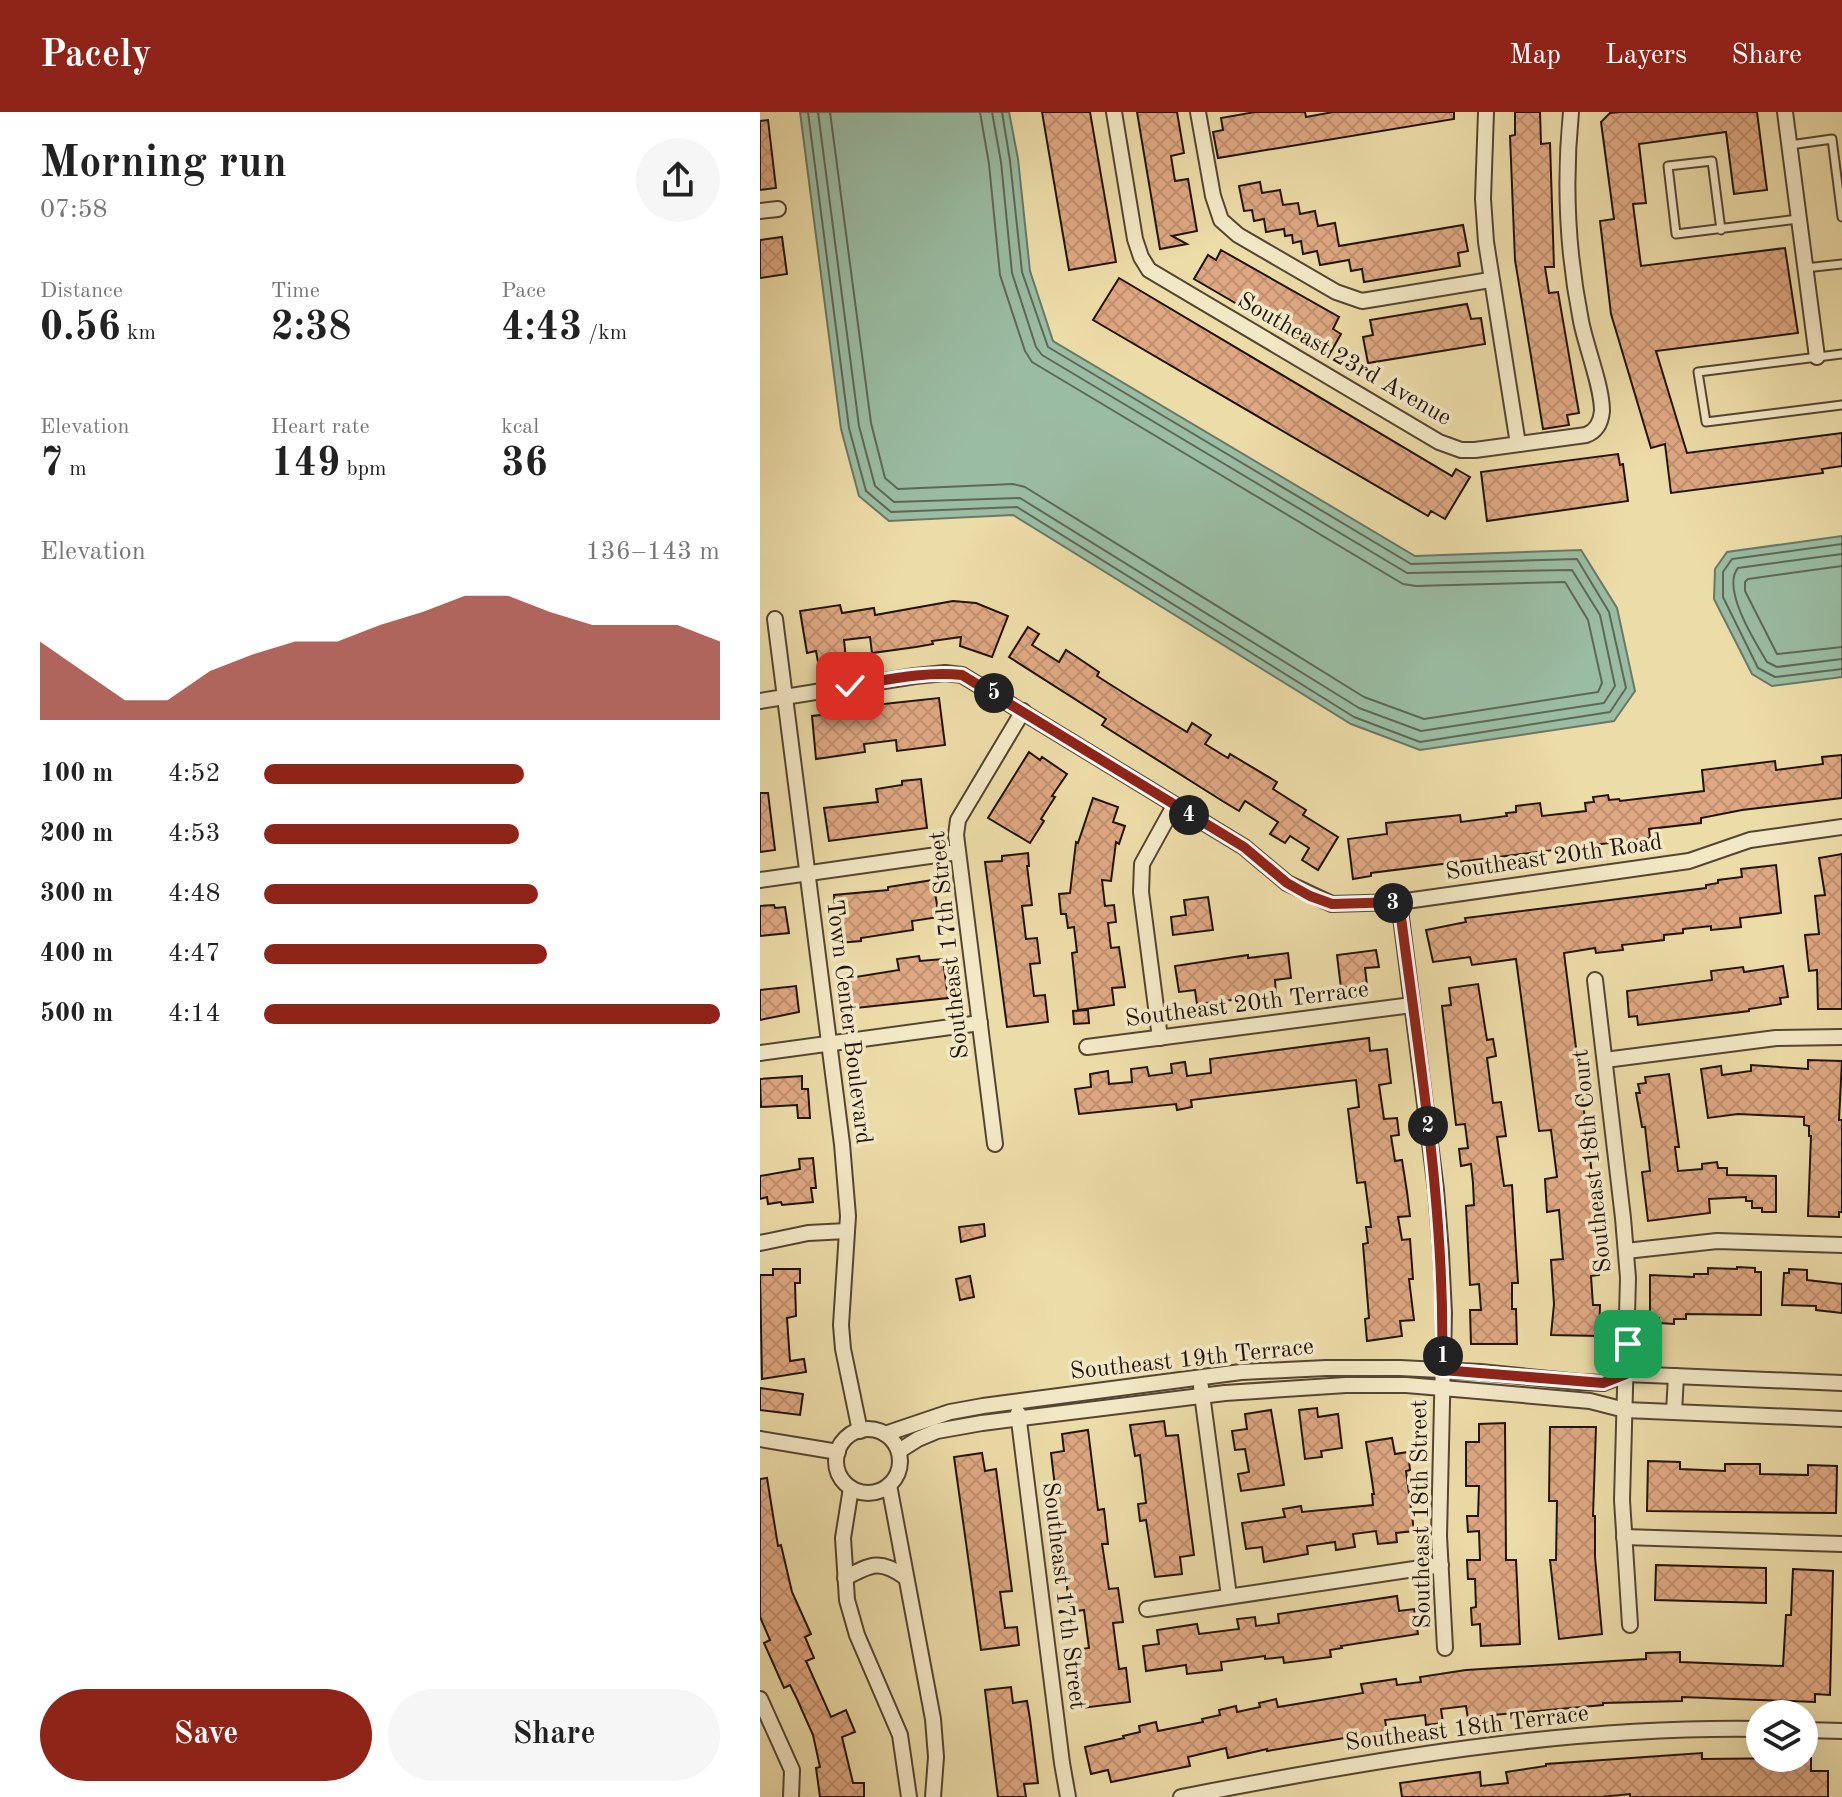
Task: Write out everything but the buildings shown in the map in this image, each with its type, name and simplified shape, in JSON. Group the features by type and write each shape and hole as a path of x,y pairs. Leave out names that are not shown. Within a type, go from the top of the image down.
{"street":[{"name":"Southeast 23rd Avenue","path":"1114,112 1135,239 1144,264 1160,279 1439,442 1468,450 1586,435 1596,429 1601,418 1601,399 1581,320 1570,244 1567,181 1571,112"},
{"path":"1198,112 1213,196 1221,220 1238,235 1336,292 1353,300 1368,301 1490,280"},
{"path":"1486,112 1484,218 1490,280 1518,444"},
{"path":"1785,112 1817,357"},
{"path":"760,211 778,209"},
{"name":"Town Center Boulevard","path":"775,619 842,1144 847,1231 841,1325 860,1431"},
{"name":"Southeast 20th Road","path":"760,701 945,673 962,675 1244,847 1287,883 1332,904 1399,902 1689,861 1750,840 1842,827"},
{"name":"Southeast 17th Street","path":"995,1144 958,852 958,820 1023,711"},
{"path":"1160,1038 1141,892 1142,864 1174,806"},
{"path":"760,880 958,852"},
{"name":"Southeast 18th Street","path":"1399,902 1438,1221 1444,1313 1439,1475 1445,1648"},
{"name":"Southeast 18th Court","path":"1595,980 1626,1251 1624,1537 1630,1625"},
{"name":"Southeast 20th Terrace","path":"1087,1047 1412,1005"},
{"path":"760,1053 980,1023"},
{"path":"1605,1060 1776,1038 1842,1037"},
{"path":"760,1243 808,1233 847,1231"},
{"path":"1626,1251 1717,1241 1842,1245"},
{"name":"Southeast 19th Terrace","path":"885,1434 950,1412 1241,1372 1326,1368 1442,1370 1603,1383 1626,1374 1842,1383"},
{"path":"1674,1412 1676,1376"},
{"path":"1200,1377 1229,1596"},
{"name":"Southeast 19th Terrace","path":"899,1451 937,1431 1203,1395 1346,1385 1442,1388 1590,1401 1625,1410 1842,1419"},
{"name":"Southeast 17th Street","path":"1017,1401 1068,1797"},
{"path":"875,1430 885,1434 899,1451 898,1473 889,1485 873,1493 851,1488 838,1470 838,1452 845,1440 860,1431 875,1430"},
{"path":"760,1439 838,1452"},
{"path":"889,1485 933,1719 936,1757 933,1797"},
{"path":"851,1488 843,1538 847,1600 857,1635 900,1735 909,1797"},
{"path":"1624,1537 1842,1544"},
{"path":"845,1578 865,1567 880,1564 890,1566 905,1577"},
{"path":"1147,1609 1441,1565"},
{"path":"760,1699 792,1770 791,1797"},
{"name":"Southeast 18th Terrace","path":"1181,1797 1296,1774 1453,1749 1623,1732 1746,1729"},
{"path":"1818,1730 1842,1731"}],"lane":[{"path":"1789,145 1832,139 1842,217"},
{"path":"1721,230 1712,161 1668,166 1676,234 1721,230 1798,219"},
{"path":"1805,268 1842,264"},
{"path":"1842,354 1698,372 1706,422 1842,405"}],"water":[{"path":"800,112 1009,112 1018,159 1030,271 1053,341 1415,556 1581,550 1617,608 1635,691 1614,721 1420,750 1351,724 1013,515 889,521 859,496 841,429"},
{"path":"1842,536 1842,677 1772,686 1752,674 1714,599 1715,569 1727,552"}],"route":[{"path":"850,686 945,673 962,675 1244,847 1287,883 1310,896 1332,904 1399,902 1436,1190 1444,1313 1442,1370 1603,1383 1626,1374 1628,1344"}]}
